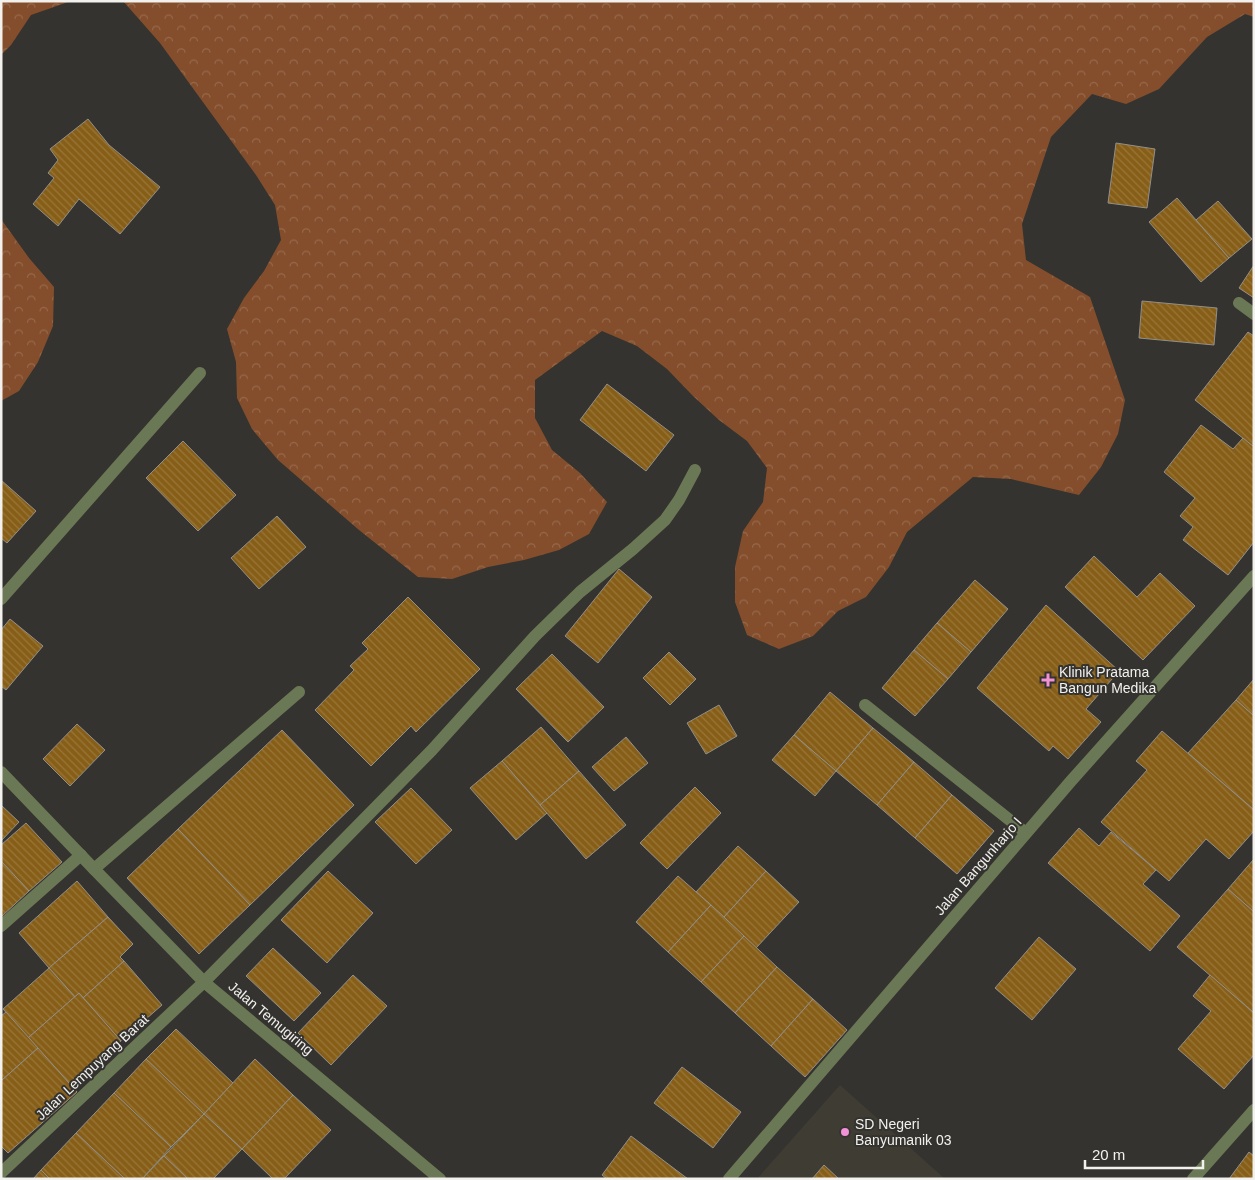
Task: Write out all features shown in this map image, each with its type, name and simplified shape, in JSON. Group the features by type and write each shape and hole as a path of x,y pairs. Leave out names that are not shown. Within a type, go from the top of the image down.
{"street":[{"path":"1239,303 1254,314"},
{"path":"1,599 200,373"},
{"name":"Jalan Lempuyang Barat","path":"2,1171 204,982 432,750 534,636 580,592 665,520 696,470"},
{"name":"Jalan Bangunharjo I","path":"728,1179 1026,833 1254,576"},
{"path":"94,869 299,692"},
{"path":"865,705 1026,833"},
{"name":"Jalan Temugiring","path":"1,772 204,982 440,1179"},
{"path":"1,926 81,855"},
{"path":"1194,1179 1254,1110"}],"shaded area":[{"name":"SD Negeri Banyumanik 03","path":"840,1085 945,1179 757,1179"}],"green space":[{"path":"1,1 71,1 31,15 11,45 1,55"},
{"path":"123,1 1254,1 1254,17 1245,14 1207,37 1159,89 1126,104 1092,94 1051,137 1022,224 1026,260 1090,297 1125,400 1118,434 1101,467 1079,495 1011,479 973,477 907,532 889,567 866,597 838,611 813,636 779,649 747,635 735,602 735,567 743,531 763,502 767,468 747,441 719,420 667,369 637,346 602,331 535,380 535,418 552,450 580,473 607,502 589,534 559,550 524,560 488,567 452,579 418,577 359,530 278,460 252,429 237,398 236,362 227,329 244,298 264,271 281,240 275,205 256,175 160,43"},
{"path":"1,219 29,258 54,287 53,326 38,362 19,391 1,401"}],"building":[{"path":"88,119 109,145 160,187 120,234 79,199 58,226 33,204 54,178 48,173 58,160 50,149"},
{"path":"1116,143 1155,149 1147,208 1108,203"},
{"path":"1177,198 1229,258 1201,282 1149,222"},
{"path":"1218,201 1252,239 1229,258 1196,220"},
{"path":"1254,265 1254,298 1239,288"},
{"path":"1142,301 1217,308 1214,345 1139,338"},
{"path":"1248,332 1254,336 1254,447 1195,400"},
{"path":"607,384 674,435 646,471 580,420"},
{"path":"1201,425 1233,449 1243,438 1254,447 1254,542 1228,575 1183,540 1193,527 1180,516 1195,498 1164,472"},
{"path":"183,441 236,495 198,531 146,478"},
{"path":"1,480 36,511 7,543 1,538"},
{"path":"277,516 306,547 259,589 231,558"},
{"path":"1094,556 1137,597 1160,573 1195,606 1143,660 1065,587"},
{"path":"619,569 652,597 598,663 565,636"},
{"path":"975,580 1008,609 971,652 937,623"},
{"path":"408,597 480,669 416,732 411,726 371,766 315,710 354,670 350,666 368,649 362,643"},
{"name":"Klinik Pratama Bangun Medika","path":"1046,605 1119,671 1086,709 1101,722 1068,759 1053,746 1049,751 977,688"},
{"path":"10,619 43,646 6,690 1,686 1,630"},
{"path":"937,623 971,652 948,679 914,650"},
{"path":"914,650 948,679 915,716 882,688"},
{"path":"669,652 696,679 670,705 643,678"},
{"path":"552,654 604,707 568,742 516,689"},
{"path":"1254,679 1254,716 1236,700"},
{"path":"830,692 873,728 836,771 794,735"},
{"path":"1236,700 1254,716 1254,810 1188,753"},
{"path":"719,705 737,736 706,754 687,723"},
{"path":"77,724 105,750 70,786 43,759"},
{"path":"541,727 579,771 540,805 502,761"},
{"path":"873,728 914,762 877,805 836,771"},
{"path":"282,730 354,805 250,905 178,829"},
{"path":"1162,731 1254,810 1254,831 1229,859 1206,839 1169,881 1101,822 1147,770 1136,761"},
{"path":"794,735 836,771 815,796 772,760"},
{"path":"626,737 648,763 614,791 592,767"},
{"path":"502,761 547,813 516,840 470,788"},
{"path":"914,762 952,795 915,838 877,805"},
{"path":"579,771 626,825 586,859 540,805"},
{"path":"695,787 721,813 667,869 640,843"},
{"path":"411,788 452,830 416,864 375,822"},
{"path":"952,795 994,831 957,874 915,838"},
{"path":"1,805 19,822 1,841"},
{"path":"26,823 62,862 29,891 1,861 1,845"},
{"path":"1079,828 1099,846 1111,832 1156,870 1143,884 1180,916 1150,951 1048,863"},
{"path":"178,829 250,905 199,954 127,878"},
{"path":"738,846 766,871 724,917 696,892"},
{"path":"1254,859 1254,912 1228,889"},
{"path":"1,861 29,891 1,917"},
{"path":"328,871 373,913 327,963 281,920"},
{"path":"766,871 799,902 756,948 724,917"},
{"path":"678,876 711,905 668,952 636,922"},
{"path":"77,881 108,917 49,968 19,933"},
{"path":"1228,889 1254,912 1254,1013 1177,947"},
{"path":"711,905 744,936 701,982 668,952"},
{"path":"108,917 133,944 120,957 124,961 83,998 79,993 75,997 49,968"},
{"path":"744,936 777,967 735,1013 701,982"},
{"path":"1039,937 1076,969 1032,1020 995,988"},
{"path":"273,948 321,993 294,1021 246,976"},
{"path":"124,961 162,1005 121,1041 83,998"},
{"path":"777,967 813,999 771,1046 735,1013"},
{"path":"49,968 75,997 28,1038 3,1009"},
{"path":"353,975 387,1006 331,1065 298,1033"},
{"path":"1210,975 1254,1013 1254,1055 1224,1089 1178,1049 1211,1011 1193,996"},
{"path":"79,993 121,1041 71,1085 28,1038"},
{"path":"813,999 847,1030 805,1077 771,1046"},
{"path":"6,1012 38,1048 1,1081 1,1016"},
{"path":"176,1029 233,1083 204,1114 146,1059"},
{"path":"38,1048 77,1092 8,1153 1,1146 1,1081"},
{"path":"146,1059 204,1114 171,1147 114,1093"},
{"path":"255,1059 293,1095 242,1149 204,1114"},
{"path":"682,1067 741,1112 713,1148 654,1103"},
{"path":"114,1093 171,1147 142,1179 125,1179 76,1133"},
{"path":"293,1095 331,1130 284,1179 273,1179 242,1149"},
{"path":"204,1114 242,1149 213,1179 188,1179 164,1156"},
{"path":"76,1133 125,1179 50,1179 41,1170"},
{"path":"631,1136 688,1179 607,1179 602,1175"},
{"path":"1249,1152 1254,1156 1254,1179 1229,1179"},
{"path":"164,1156 188,1179 142,1179"},
{"path":"824,1165 839,1179 812,1179"},
{"path":"41,1170 50,1179 33,1179"}],"place":[{"name":"Klinik Pratama Bangun Medika","path":"1048,680"},
{"name":"SD Negeri Banyumanik 03","path":"845,1132"}]}
